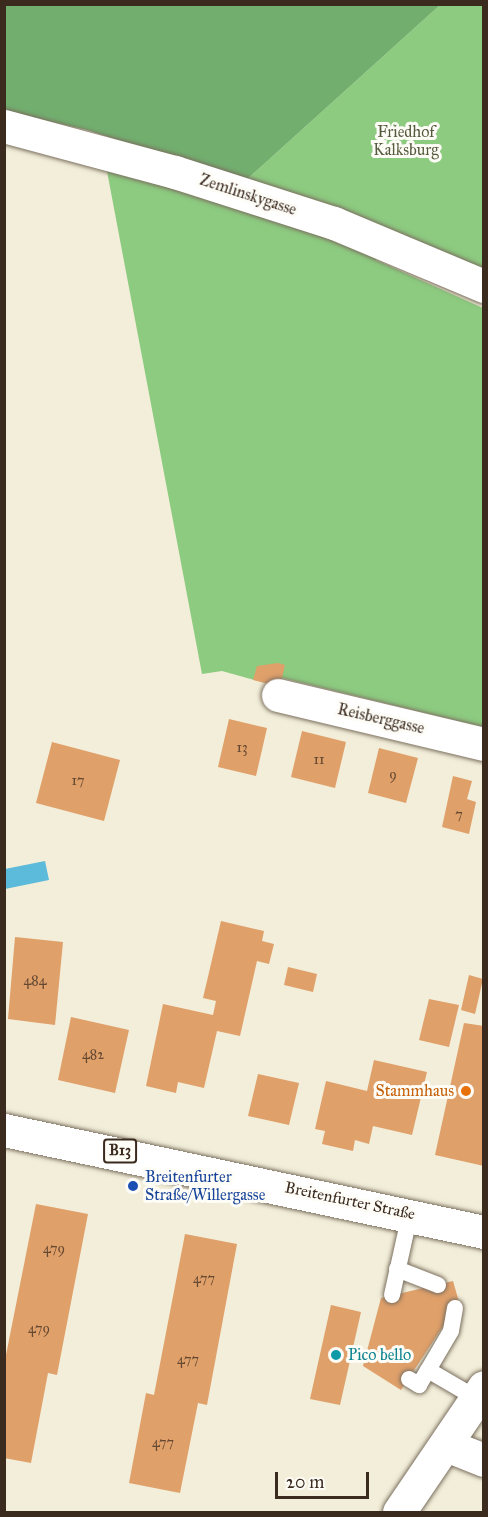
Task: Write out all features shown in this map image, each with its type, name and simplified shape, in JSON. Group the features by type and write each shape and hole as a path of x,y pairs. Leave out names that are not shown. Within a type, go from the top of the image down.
{"street":[{"name":"Zemlinskygasse","path":"4,126 175,172 334,223 483,286"},
{"name":"Reisberggasse","path":"278,695 483,744"},
{"name":"Breitenfurter Straße","path":"4,1130 410,1214 483,1232"},
{"path":"399,1512 480,1392"},
{"path":"446,1445 483,1460"}],"lane":[{"path":"392,1295 410,1214"},
{"path":"397,1269 438,1285"},
{"path":"410,1379 419,1385 451,1331 455,1308"},
{"path":"428,1370 480,1392"}],"green space":[{"path":"5,5 440,5 245,181 87,130 5,111"},
{"name":"Friedhof Kalksburg","path":"440,5 483,5 483,270 245,181"},
{"path":"106,166 376,254 376,260 483,308 483,727 282,678 280,687 222,671 202,674"}],"water":[{"path":"45,861 49,880 5,889 5,869"}],"building":[{"path":"278,663 285,665 280,687 253,680 257,666"},
{"path":"229,719 267,728 256,776 218,767"},
{"path":"302,731 346,742 335,788 291,777"},
{"path":"52,742 120,760 104,821 36,803"},
{"path":"379,748 418,758 406,803 368,793"},
{"path":"453,776 472,781 467,799 476,802 469,834 442,827"},
{"path":"221,921 264,931 262,941 274,944 269,964 257,961 240,1036 217,1031 204,1088 178,1082 176,1093 146,1086 163,1004 213,1015 216,1001 203,998"},
{"path":"15,937 63,942 55,1025 8,1019"},
{"path":"288,967 317,974 313,992 284,985"},
{"path":"469,975 483,979 475,1014 461,1010"},
{"path":"429,999 459,1005 449,1047 419,1040"},
{"path":"71,1017 129,1030 115,1093 58,1080"},
{"name":"Stammhaus","path":"464,1023 484,1026 484,1166 435,1155"},
{"path":"374,1060 427,1072 412,1135 373,1126 369,1144 355,1140 353,1151 322,1144 325,1131 315,1129 326,1081 367,1091"},
{"path":"258,1074 299,1083 289,1125 248,1116"},
{"path":"36,1204 88,1214 57,1375 48,1373 31,1463 4,1458 4,1365"},
{"path":"185,1234 237,1244 207,1405 198,1403 180,1493 129,1483 146,1393 154,1395"},
{"path":"453,1281 459,1302 401,1390 363,1366 381,1298"},
{"name":"Pico bello","path":"331,1305 361,1312 340,1405 310,1399"}],"place":[{"name":"Stammhaus","path":"466,1091"},
{"name":"Breitenfurter Straße/Willergasse","path":"133,1186"},
{"name":"Pico bello","path":"336,1355"}]}
